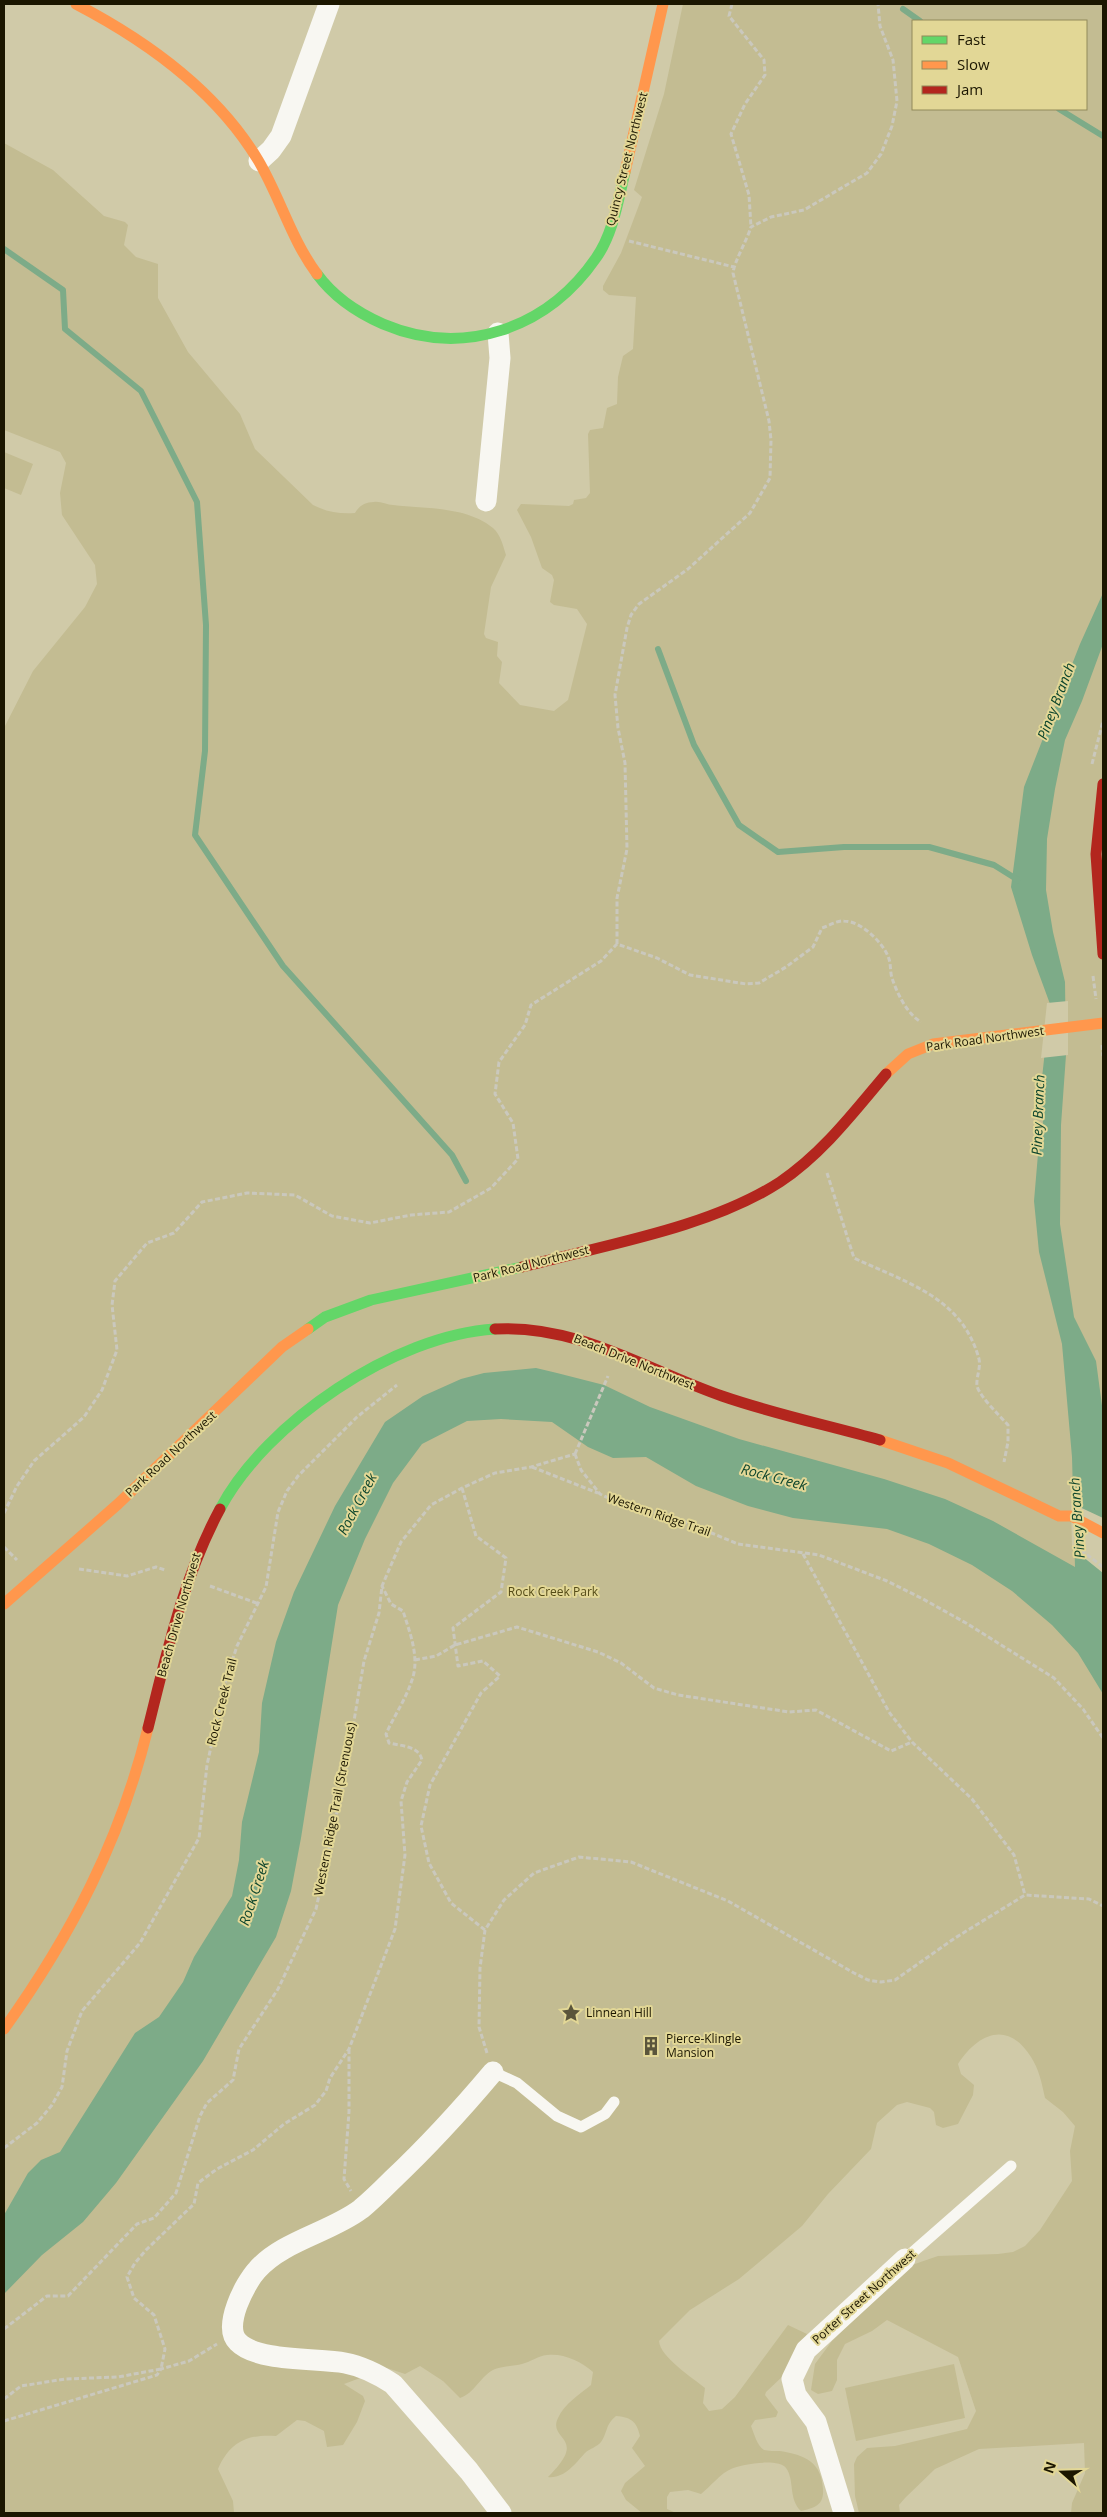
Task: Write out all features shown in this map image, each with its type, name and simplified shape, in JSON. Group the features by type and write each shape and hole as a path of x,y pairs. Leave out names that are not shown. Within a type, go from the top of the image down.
{"street":[{"name":"Quincy Street Northwest","path":"76,4 130,34 171,64 214,104 240,134 259,162 307,260 332,291 349,306 381,325 402,333 425,338 463,340 498,333 533,318 559,300 586,272 606,236 618,201 663,4"},
{"path":"259,162 272,150 281,136 329,4"},
{"path":"486,501 500,358 498,333"},
{"path":"1103,784 1096,854 1103,954"},
{"name":"Park Road Northwest","path":"4,1604 118,1504 282,1347 307,1328 331,1314 358,1304 514,1269 660,1231 724,1211 743,1203 781,1181 820,1148 893,1065 908,1054 933,1044 1103,1022"},
{"name":"Beach Drive Northwest","path":"4,2029 65,1938 114,1840 137,1775 185,1585 198,1547 214,1515 244,1470 281,1430 320,1399 368,1370 424,1345 476,1330 501,1326 551,1331 587,1341 677,1380 745,1405 875,1438 926,1454 978,1476 1059,1516 1071,1516 1103,1534"},
{"name":"Beach Drive Northwest","path":"1059,1516 1070,1531"},
{"path":"493,2072 428,2147 361,2209 274,2254 257,2270 242,2293 232,2327 238,2343 262,2353 346,2363 380,2375 393,2384 469,2471 501,2513"},
{"name":"Porter Street Northwest","path":"844,2513 816,2422 796,2395 792,2379 806,2350 905,2259"}],"lane":[{"path":"493,2072 517,2083 557,2116 581,2127 605,2114 614,2102"},
{"name":"Porter Street Northwest","path":"905,2259 1012,2166"}],"path":[{"path":"4,1513 17,1486 34,1461 84,1417 102,1390 117,1350 112,1305 115,1281 147,1243 174,1233 202,1202 247,1193 295,1195 332,1216 370,1223 411,1215 449,1212 491,1188 518,1159 513,1123 495,1094 499,1062 525,1025 531,1005 600,961 617,944 617,898 627,849 625,763 618,728 615,695 627,628 632,614 639,604 688,569 750,513 770,478 771,440 769,421 733,274 734,267 745,247 751,227 749,195 731,134 744,104 765,75 764,60 729,16 732,4"},
{"path":"751,227 771,217 804,210 868,173 881,154 892,126 897,101 893,60 880,26 878,4"},
{"path":"606,236 734,267"},
{"path":"617,944 657,958 690,975 746,984 759,983 786,967 812,947 822,928 844,920 857,925 874,936 889,958 892,977 904,1004 916,1020 924,1024"},
{"path":"826,1166 828,1179 854,1258 938,1298 967,1328 980,1362 977,1386 1008,1425 1008,1442 1004,1465"},
{"path":"4,2421 157,2375 162,2369 165,2349 154,2315 134,2298 128,2277 135,2263 194,2204 198,2183 217,2169 253,2150 284,2124 315,2105 326,2091 330,2078 349,2049 395,1929 405,1855 401,1801 407,1782 422,1760 420,1754 414,1749 389,1743 386,1734 412,1680 415,1660 412,1639 403,1611 392,1604 382,1586 401,1542 431,1505 495,1473 531,1467 576,1452 606,1379"},
{"name":"Rock Creek Trail","path":"4,2148 37,2123 52,2105 62,2087 67,2051 82,2011 140,1943 199,1838 207,1765 225,1683 237,1646 259,1604 270,1570 278,1512 287,1491 298,1476 357,1417 405,1380"},
{"name":"Western Ridge Trail","path":"576,1452 581,1470 600,1494 620,1504 678,1519 738,1544 819,1555 887,1581 966,1623 1054,1678 1084,1709 1103,1738"},
{"path":"531,1467 600,1494"},
{"path":"462,1488 476,1536 506,1558 501,1592 453,1628 458,1666 483,1661 500,1676 481,1693 430,1784 422,1826 429,1863 452,1903 485,1930"},
{"path":"4,1547 23,1566"},
{"path":"803,1554 889,1712 912,1742 972,1800 1014,1855 1025,1895"},
{"path":"76,1569 128,1576 156,1567 170,1572"},
{"path":"204,1584 227,1590 259,1604"},
{"name":"Western Ridge Trail (Strenuous)","path":"4,2328 47,2296 68,2296 136,2224 154,2218 176,2193 200,2116 207,2104 233,2080 239,2049 278,1989 316,1909 345,1774 364,1661 379,1613 382,1586"},
{"path":"415,1660 436,1656 455,1645 517,1627 605,1656 621,1663 654,1688 678,1695 780,1710 816,1710 891,1751 912,1742"},
{"path":"493,2072 479,2027 480,1968 485,1930 504,1900 534,1873 580,1857 631,1862 728,1901 854,1973 868,1980 881,1982 896,1980 955,1938 1025,1895 1089,1899 1103,1906"},
{"path":"349,2049 349,2112 344,2178 361,2209"},
{"path":"4,2399 20,2386 65,2379 118,2377 162,2369 189,2361 234,2336"}],"green space":[{"name":"Rock Creek Park","path":"683,4 1103,4 1103,2513 1071,2513 1072,2503 1085,2473 1084,2443 979,2449 935,2469 899,2505 900,2513 859,2513 855,2496 854,2464 857,2457 867,2448 895,2446 967,2429 976,2411 958,2357 887,2320 872,2331 845,2344 837,2360 837,2380 832,2391 818,2394 811,2390 815,2364 832,2341 909,2266 938,2256 998,2254 1013,2252 1025,2246 1040,2230 1072,2181 1070,2151 1075,2126 1063,2112 1045,2098 1036,2066 1022,2045 1013,2038 993,2035 984,2038 975,2045 958,2064 961,2074 974,2085 973,2095 958,2124 943,2128 936,2125 934,2112 930,2108 907,2102 897,2105 877,2123 871,2149 828,2194 802,2226 739,2279 690,2310 659,2341 665,2354 685,2373 705,2388 703,2403 709,2411 722,2409 735,2397 788,2325 807,2334 797,2348 784,2375 766,2392 765,2395 778,2412 776,2417 755,2420 751,2426 764,2450 797,2455 816,2466 822,2480 823,2495 820,2503 813,2507 801,2511 797,2506 786,2468 776,2463 760,2463 743,2465 727,2471 701,2494 688,2490 670,2492 667,2497 667,2509 676,2513 642,2513 626,2500 621,2491 625,2483 645,2466 632,2448 640,2436 635,2423 629,2419 616,2416 612,2419 601,2442 585,2453 569,2470 559,2476 548,2477 566,2454 567,2446 556,2425 558,2418 568,2404 591,2385 593,2372 583,2364 572,2359 559,2355 547,2355 522,2364 495,2369 469,2393 460,2398 443,2381 420,2366 405,2374 387,2368 344,2384 363,2396 365,2401 357,2422 343,2445 327,2447 324,2431 305,2421 297,2420 276,2436 248,2438 228,2452 218,2469 233,2501 234,2513 4,2513 4,728 33,671 85,607 97,584 95,565 62,515 60,493 66,463 60,452 4,430 4,143 53,170 104,216 125,222 128,225 124,245 136,257 158,264 158,298 188,352 240,414 255,449 313,505 328,511 344,513 355,513 363,505 376,502 445,510 470,516 482,521 496,531 506,555 491,587 484,634 486,638 498,642 497,656 502,662 499,683 520,705 554,711 568,700 587,624 577,609 554,605 550,602 554,580 552,575 542,568 531,537 517,510 521,504 569,506 573,504 574,500 586,498 590,493 588,434 590,430 603,428 607,408 617,404 618,377 623,356 633,349 636,297 609,295 603,290 603,286 621,253 642,197 634,190 664,94"},
{"path":"4,452 33,464 21,495 4,488"},
{"path":"954,2364 965,2418 856,2441 845,2388"}],"water":[{"path":"1103,593 1103,644 1065,740 1055,789 1047,839 1046,890 1053,932 1065,982 1066,1055 1061,1125 1060,1224 1074,1317 1096,1361 1103,1413 1103,1694 1078,1653 1052,1625 1012,1591 972,1565 929,1544 887,1529 793,1518 748,1506 696,1486 646,1457 613,1458 588,1447 552,1422 501,1419 467,1421 422,1444 393,1483 365,1539 338,1605 301,1838 291,1891 276,1937 203,2061 116,2183 83,2222 42,2255 4,2294 4,2215 28,2173 41,2160 60,2152 135,2033 159,2017 183,1982 194,1957 232,1896 239,1860 242,1822 259,1752 262,1703 276,1642 294,1592 335,1506 385,1422 423,1396 461,1379 484,1373 536,1368 604,1385 650,1407 739,1439 884,1479 945,1499 993,1521 1075,1567 1072,1457 1062,1344 1039,1252 1034,1201 1038,1154 1043,1130 1042,1078 1050,1004 1032,955 1011,887 1024,787 1080,644"}],"pier":[{"path":"1068,1001 1068,1055 1041,1058 1047,1003"},
{"path":"1071,1503 1103,1518 1103,1573 1072,1548"}],"waterway":[{"path":"903,9 919,20"},
{"path":"1061,110 1103,136"},
{"path":"4,249 63,290 65,329 141,391 197,502 206,625 205,751 195,835 283,966 452,1155 466,1181"},
{"path":"658,649 694,745 739,825 778,852 844,847 929,847 994,865 1018,880"}],"traffic: fast":[{"path":"317,274 338,297 364,315 383,324 413,334 443,338 473,337 501,330 528,319 553,303 576,283 596,258 611,228 625,172"},
{"path":"308,1329 325,1317 371,1300 522,1267"},
{"path":"220,1509 241,1477 268,1445 301,1415 337,1389 376,1366 416,1347 456,1335 495,1329"}],"traffic: slow":[{"path":"76,4 154,51 201,90 222,111 258,160 300,247 317,274"},
{"path":"625,172 663,4"},
{"path":"886,1074 908,1054 933,1044 1103,1023"},
{"path":"4,1604 118,1504 282,1347 308,1329"},
{"path":"880,1440 948,1463 1059,1516 1071,1516 1103,1533"},
{"path":"4,2029 51,1958 91,1885 123,1809 137,1769 148,1728"}],"traffic: jam":[{"path":"1103,784 1096,854 1103,954"},
{"path":"522,1267 655,1234 721,1212 752,1198 780,1182 810,1159 837,1132 886,1074"},
{"path":"495,1329 525,1329 583,1341 722,1396 781,1414 880,1440"},
{"path":"148,1728 177,1616 196,1562 220,1509"}],"place":[{"name":"Linnean Hill","path":"571,2013"},
{"name":"Pierce-Klingle Mansion","path":"651,2046"}],"water label":[{"name":"Piney Branch","path":"1056,701"},
{"name":"Piney Branch","path":"1038,1115"},
{"name":"Rock Creek","path":"774,1477"},
{"name":"Rock Creek","path":"357,1504"},
{"name":"Piney Branch","path":"1077,1518"},
{"name":"Rock Creek","path":"254,1893"}]}
